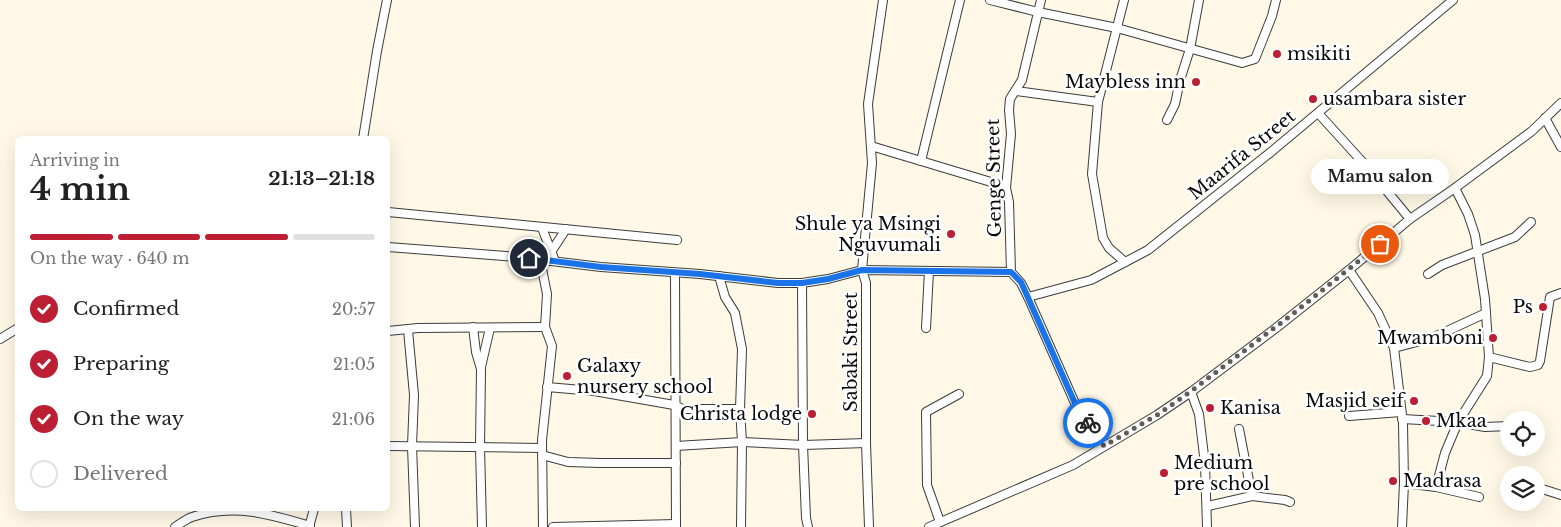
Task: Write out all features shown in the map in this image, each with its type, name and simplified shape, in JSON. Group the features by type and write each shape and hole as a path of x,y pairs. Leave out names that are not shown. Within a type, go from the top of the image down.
{"street":[{"path":"363,136 377,51 388,0"},
{"name":"Sabaki Street","path":"869,527 866,443 866,283 862,270 872,163 868,104 883,0"},
{"path":"921,161 960,0"},
{"path":"990,0 1117,28 1242,63 1255,59 1272,16 1276,0"},
{"name":"Genge Street","path":"1011,272 1009,202 1006,188 1011,134 1010,99 1022,80 1041,0"},
{"path":"1124,0 1098,102 1092,174 1103,238 1109,248 1125,262"},
{"path":"1167,120 1175,104 1190,49 1199,0"},
{"name":"Maarifa Street","path":"1028,297 1091,280 1148,250 1318,113 1453,0"},
{"path":"1016,91 1098,102"},
{"path":"929,527 1073,465 1157,415 1190,392 1349,270 1410,219 1532,131 1561,103"},
{"path":"1318,113 1367,167 1410,219"},
{"path":"1545,118 1561,147"},
{"path":"871,146 1006,188"},
{"path":"1436,488 1445,454 1458,422 1483,383 1489,357 1483,284 1475,235 1455,188"},
{"path":"390,212 677,240"},
{"path":"1428,274 1442,265 1515,237 1531,222"},
{"path":"542,228 555,262"},
{"path":"551,252 566,229"},
{"path":"390,247 540,259 778,283 802,283 828,279 862,270 1011,272 1021,282 1078,410 1104,446"},
{"path":"540,259 547,294 545,327 552,346 542,440 543,527"},
{"path":"1349,270 1378,313 1394,348 1402,415 1404,483 1402,527"},
{"path":"926,328 929,271"},
{"path":"553,527 676,526 674,405 675,272"},
{"path":"719,276 726,299 735,313 742,349 740,409 742,442 741,527"},
{"path":"802,283 803,445 808,527"},
{"path":"1489,357 1530,367 1538,365 1550,297 1561,294"},
{"path":"1394,348 1432,338 1486,313"},
{"path":"390,331 418,328 545,327"},
{"path":"473,328 480,369 482,527"},
{"path":"480,369 490,328"},
{"path":"0,339 15,330"},
{"path":"408,330 414,395 412,446 415,527"},
{"path":"547,387 609,393 674,405 684,409 740,409"},
{"path":"1190,392 1199,414 1205,464 1208,527"},
{"path":"940,522 927,485 926,412 959,394"},
{"path":"1349,416 1402,415 1485,427 1500,426"},
{"path":"1239,429 1252,496"},
{"path":"676,446 742,442 803,445 866,443"},
{"path":"390,446 480,447 542,452 568,462 600,464 676,463"},
{"path":"1404,483 1479,497"},
{"path":"1545,490 1561,495"},
{"path":"1208,506 1252,496 1290,502"},
{"path":"175,527 190,517 222,511"},
{"path":"240,511 266,513 310,526 314,511"},
{"path":"346,511 347,527"}],"way so far":[{"path":"1088,423 1104,446 1157,415 1276,328 1380,244"}],"place":[{"name":"msikiti","path":"1277,54"},
{"name":"Maybless inn","path":"1196,82"},
{"name":"usambara sister","path":"1313,99"},
{"name":"Shule ya Msingi Nguvumali","path":"951,234"},
{"name":"Mamu salon","path":"1380,244"},
{"name":"Ps","path":"1543,307"},
{"name":"Mwamboni","path":"1493,338"},
{"name":"Galaxy nursery school","path":"567,376"},
{"name":"Masjid seif","path":"1414,401"},
{"name":"Kanisa","path":"1210,408"},
{"name":"Christa lodge","path":"812,414"},
{"name":"Mkaa","path":"1426,421"},
{"name":"Medium pre school","path":"1164,473"},
{"name":"Madrasa","path":"1393,481"}],"route":[{"path":"529,258 601,267 700,274 778,283 802,283 828,279 862,270 1011,272 1021,282 1078,410 1088,423"}]}
